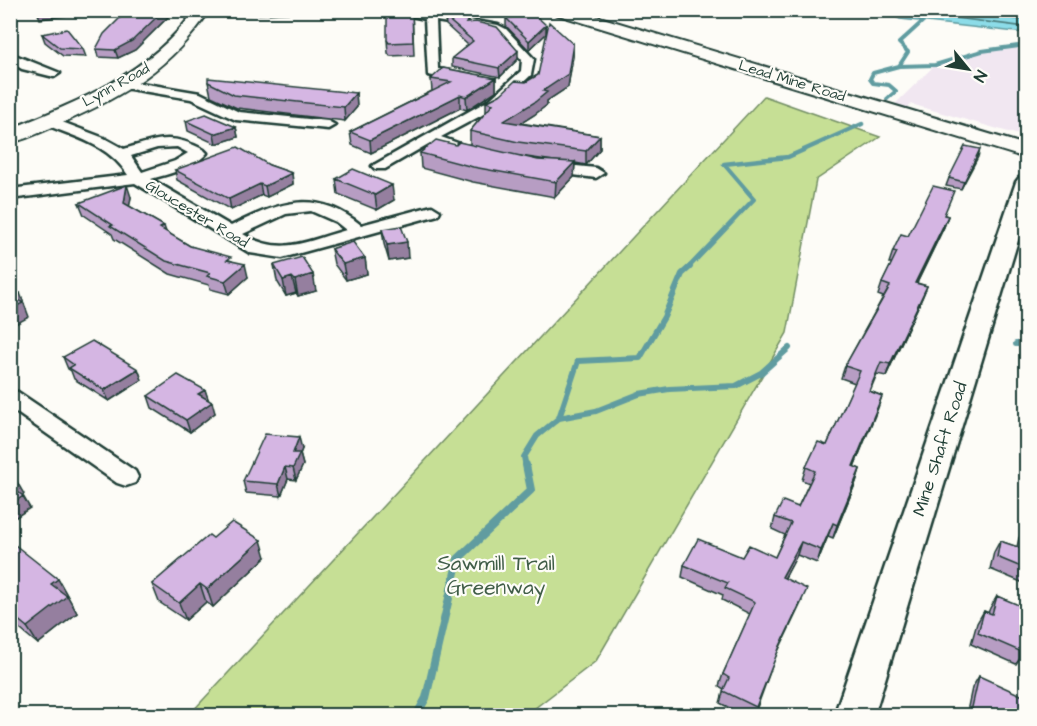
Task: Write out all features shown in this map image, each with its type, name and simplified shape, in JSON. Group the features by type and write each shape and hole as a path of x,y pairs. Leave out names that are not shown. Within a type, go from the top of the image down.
{"main road":[{"name":"Lynn Road","path":"10,137 49,121 123,84 176,46 191,29 203,10"},
{"name":"Lead Mine Road","path":"558,10 1026,152"}],"street":[{"path":"380,166 494,103 527,72 528,59 502,31 477,22 389,10"},
{"path":"433,17 430,20 432,72 514,86"},
{"path":"10,57 26,66 54,73"},
{"path":"123,84 195,96 236,116 328,125"},
{"name":"Gloucester Road","path":"49,121 99,141 122,154 138,178 256,249 282,253 432,212"},
{"path":"429,138 477,155"},
{"path":"10,194 138,178 183,165 199,153 178,142 156,144 122,154"},
{"path":"528,166 596,173"},
{"name":"Mine Shaft Road","path":"854,716 1026,182"},
{"path":"229,234 291,206 319,206 340,214 359,232"},
{"path":"10,397 126,477"}],"shaded area":[{"path":"1026,45 1026,137 911,104 905,109 894,105 935,65 982,51"}],"green space":[{"name":"Sawmill Trail Greenway","path":"764,96 880,137 816,180 787,333 596,661 526,715 189,715"}],"water":[{"path":"882,11 1026,11 1026,33 900,19"}],"building":[{"path":"37,10 62,10 38,14"},
{"path":"128,10 164,10 132,41 115,50 96,49 104,34"},
{"path":"387,10 412,10 413,42 389,43 387,40"},
{"path":"535,15 546,25 529,41 506,18"},
{"path":"445,17 468,20 466,23 476,22 497,27 518,51 499,68 452,58 473,41"},
{"path":"549,22 573,44 568,74 543,91 547,92 535,102 504,121 600,136 586,151 518,142 470,131 493,104 486,102 500,95 515,81 526,82 538,75"},
{"path":"67,29 83,49 60,48 42,34"},
{"path":"443,68 496,78 466,97 460,95 370,140 350,132 451,82 431,79"},
{"path":"208,78 356,93 344,107 234,95 208,82"},
{"path":"206,114 236,127 214,134 186,121"},
{"path":"436,140 456,145 459,142 538,160 575,162 556,182 473,167 420,153"},
{"path":"965,146 980,149 964,182 949,178"},
{"path":"238,147 269,165 292,173 265,186 260,184 229,199 175,170"},
{"path":"353,169 392,185 375,195 336,179"},
{"path":"127,185 124,203 164,226 160,228 190,246 231,257 227,260 245,264 225,281 207,276 210,273 166,261 110,226 113,225 79,203"},
{"path":"933,186 954,191 944,215 948,216 915,283 927,286 890,364 881,362 869,391 882,396 853,466 860,469 837,525 833,523 821,550 801,542 782,577 807,589 780,646 756,707 723,691 729,678 723,674 755,602 725,588 728,583 684,565 698,539 742,557 749,545 775,557 791,523 775,517 783,501 798,507 815,471 806,467 818,442 827,445 860,371 845,366 890,286 882,283 897,252 893,251 901,234 908,236"},
{"path":"401,226 407,242 387,245 382,229"},
{"path":"353,242 365,258 343,264 331,249"},
{"path":"302,257 313,274 295,280 292,277 283,280 274,265"},
{"path":"10,288 20,293 13,297 23,303 10,309"},
{"path":"92,341 138,369 104,390 69,368 74,365 63,357"},
{"path":"178,375 205,390 198,394 212,402 186,420 148,396"},
{"path":"265,434 299,437 293,453 300,453 293,468 285,467 278,484 243,481"},
{"path":"10,477 17,482 11,487 23,496 10,505"},
{"path":"232,522 261,540 207,589 200,584 179,603 152,584 209,535 213,538"},
{"path":"1025,526 1026,569 997,557 1000,541 1021,548"},
{"path":"15,545 58,579 51,584 67,596 27,627 10,613 10,548"},
{"path":"997,596 1026,608 1024,653 978,633 984,611 992,614"},
{"path":"979,676 1023,696 1020,716 970,716"},
{"path":"676,709 689,716 673,716"}],"waterway":[{"path":"899,66 908,52 899,43 922,22 913,10"},
{"path":"899,66 935,65 982,51 1026,45"},
{"path":"887,99 896,91 889,85 873,83 870,79 873,73 899,66"},
{"path":"688,268 754,199 724,164 788,157 862,124"},
{"path":"559,418 578,361 640,358 664,317 682,274 690,267"},
{"path":"1016,344 1026,344"},
{"path":"559,418 596,411 639,394 669,389 736,386 761,373 789,348"},
{"path":"526,467 524,457 537,436 559,418"},
{"path":"416,716 426,698 458,559 531,490 526,465"}]}
